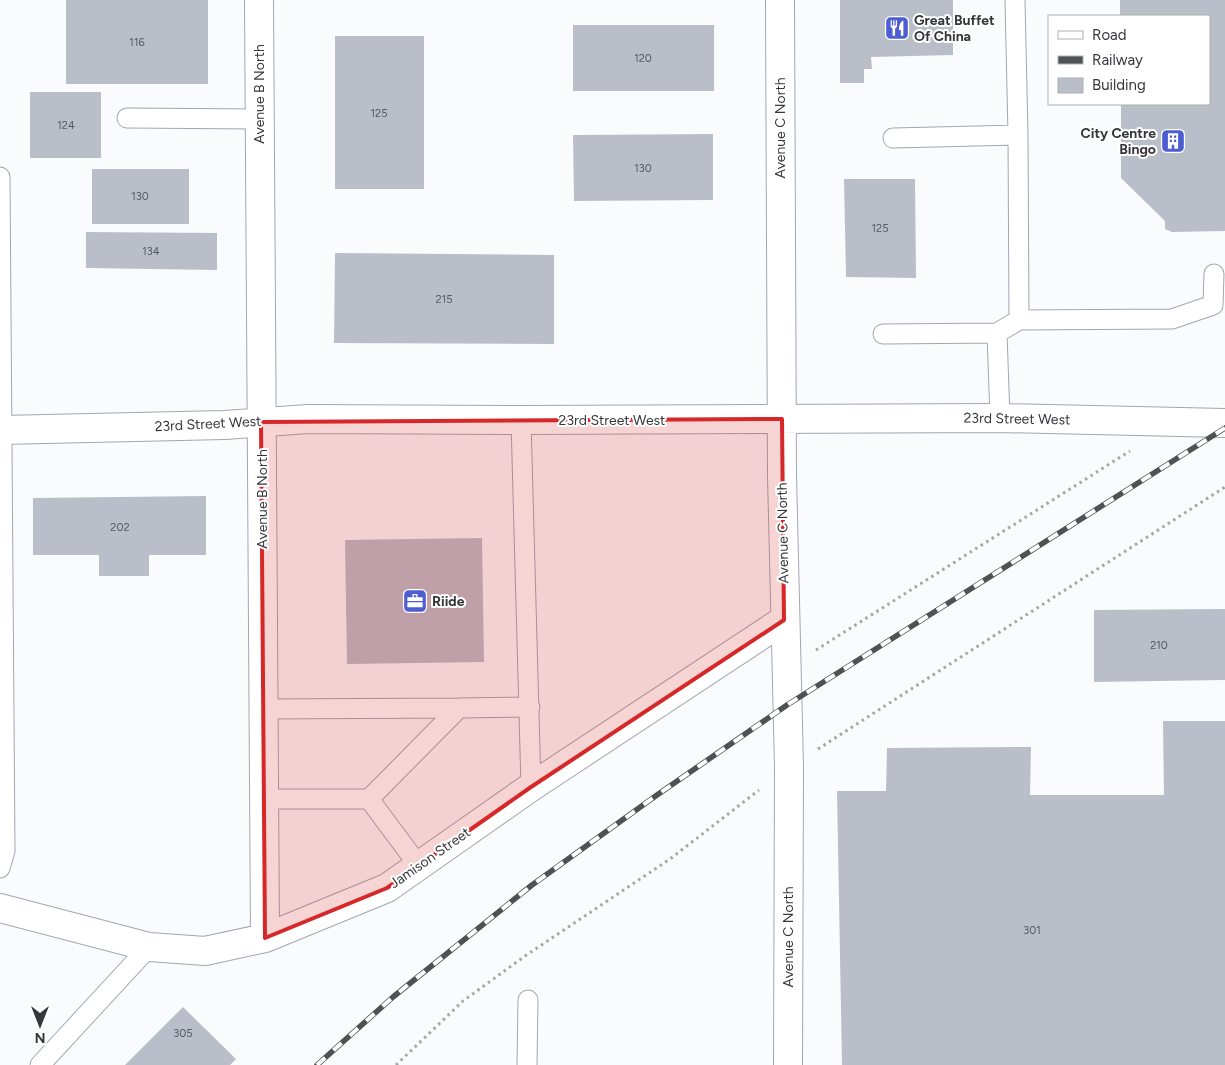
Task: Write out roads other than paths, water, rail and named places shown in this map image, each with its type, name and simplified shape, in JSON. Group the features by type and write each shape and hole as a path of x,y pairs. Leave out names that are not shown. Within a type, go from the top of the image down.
{"street":[{"name":"Avenue B North","path":"258,0 265,938"},
{"name":"Avenue C North","path":"780,0 784,620 789,768 788,1065"},
{"name":"23rd Street West","path":"1,430 225,426 308,419 1000,418 1225,423"},
{"name":"Jamison Street","path":"0,908 148,947 204,952 265,938 387,888 531,787 784,620"}],"lane":[{"path":"1016,0 1019,320"},
{"path":"127,118 259,119"},
{"path":"893,138 1018,135"},
{"path":"0,177 5,851 0,868"},
{"path":"883,334 997,334 1019,320 1172,319 1212,305 1214,274"},
{"path":"997,334 1000,418"},
{"path":"521,420 531,787"},
{"path":"263,709 530,707"},
{"path":"264,799 369,799 459,708"},
{"path":"369,799 418,866"},
{"path":"40,1065 148,947"},
{"path":"527,1065 528,1000"}],"railway":[{"path":"317,1065 393,997 532,885 657,795 787,705 1225,428"}],"place":[{"name":"Great Buffet Of China","path":"897,28"},
{"name":"City Centre Bingo","path":"1173,141"},
{"name":"Riide","path":"415,601"}]}
